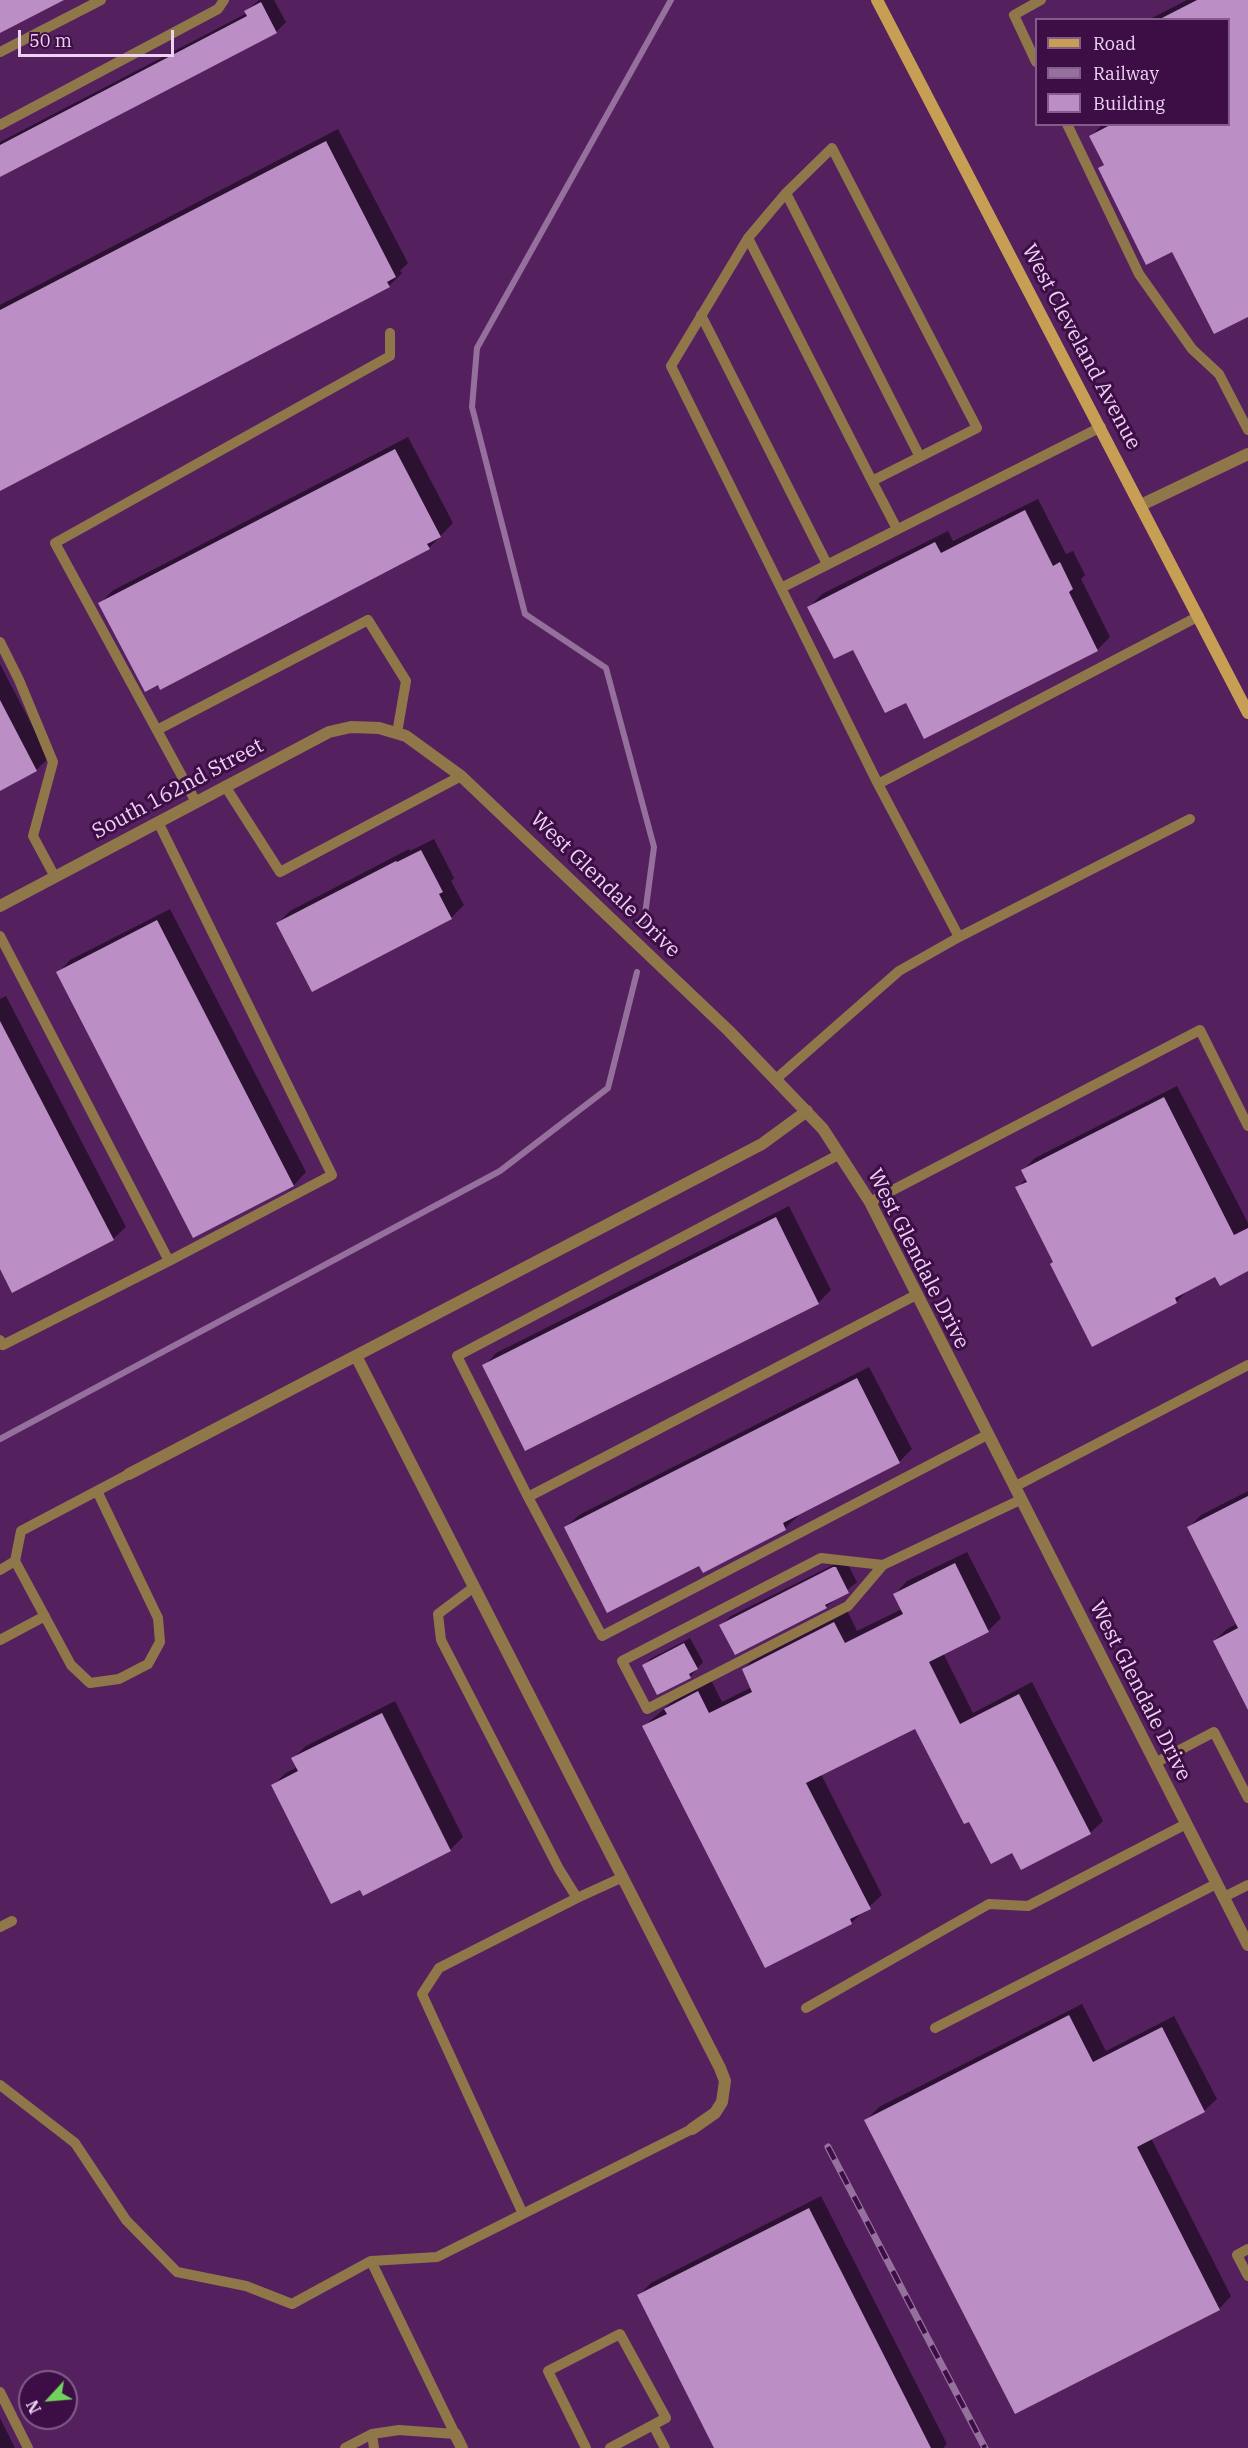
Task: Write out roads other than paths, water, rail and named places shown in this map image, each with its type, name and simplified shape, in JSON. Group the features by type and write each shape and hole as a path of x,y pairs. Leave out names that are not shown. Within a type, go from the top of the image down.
{"main road":[{"name":"West Cleveland Avenue","path":"878,0 1248,713"}],"street":[{"path":"1141,505 1248,454"},
{"name":"South 162nd Street","path":"0,906 329,732 351,727 379,728"},
{"name":"West Glendale Drive","path":"379,728 406,736 461,776 633,939 776,1079 823,1129 870,1202 1248,1945"},
{"path":"129,1474 762,1144 807,1110"},
{"path":"356,1356 720,2068 725,2081 722,2102 715,2113 692,2129"},
{"path":"455,2433 462,2448"}],"lane":[{"path":"0,52 101,0"},
{"path":"0,125 218,9 224,0"},
{"path":"1035,60 1014,15 1041,0"},
{"path":"1068,126 1139,274 1192,350 1219,374 1248,430"},
{"path":"872,481 977,428 832,148 786,193 748,238 671,366 878,784 959,938"},
{"path":"786,193 920,457"},
{"path":"748,238 897,529"},
{"path":"701,315 827,564"},
{"path":"196,802 54,543 390,356 390,333"},
{"path":"781,588 1101,426"},
{"path":"878,784 1198,616"},
{"path":"157,730 368,620 406,681 397,733"},
{"path":"0,642 19,680 53,762 33,836 55,877"},
{"path":"225,786 280,872 461,776"},
{"path":"776,1079 899,971 1190,819"},
{"path":"0,1340 3,1345 332,1175 158,822"},
{"path":"0,936 169,1261"},
{"path":"870,1202 1200,1030 1248,1126"},
{"path":"840,1154 457,1356 528,1497 602,1636 987,1435"},
{"path":"528,1497 916,1295"},
{"path":"1014,1487 1248,1365"},
{"path":"97,1491 158,1618 160,1642 148,1664 119,1679 90,1683 71,1665 15,1561 21,1531 129,1474"},
{"path":"883,1565 821,1558 622,1661 647,1709 848,1606 883,1565 1020,1500"},
{"path":"0,1569 15,1561"},
{"path":"474,1587 438,1614 441,1640 577,1898"},
{"path":"0,1640 45,1617"},
{"path":"1155,1763 1214,1732 1248,1798"},
{"path":"806,2008 989,1904 1028,1906 1186,1824"},
{"path":"523,2214 422,1994 439,1968 623,1877"},
{"path":"935,2028 1216,1884"},
{"path":"1224,1898 1248,1885"},
{"path":"0,1927 12,1921"},
{"path":"0,2085 75,2144 126,2220 177,2272 246,2286 292,2304 371,2261 437,2257 692,2129"},
{"path":"1248,2249 1237,2255 1248,2276"},
{"path":"345,2448 372,2434 399,2430 455,2433 371,2261"},
{"path":"586,2448 548,2371 620,2334 666,2418 610,2448"},
{"path":"0,2392 28,2448"},
{"path":"653,2425 665,2448"},
{"path":"372,2434 374,2448"}],"waterway":[{"path":"644,922 654,847 606,668 525,614 472,407 477,348 671,0"},
{"path":"0,1439 500,1171 608,1088 637,972"}],"railway":[{"path":"828,2147 985,2448"}]}
